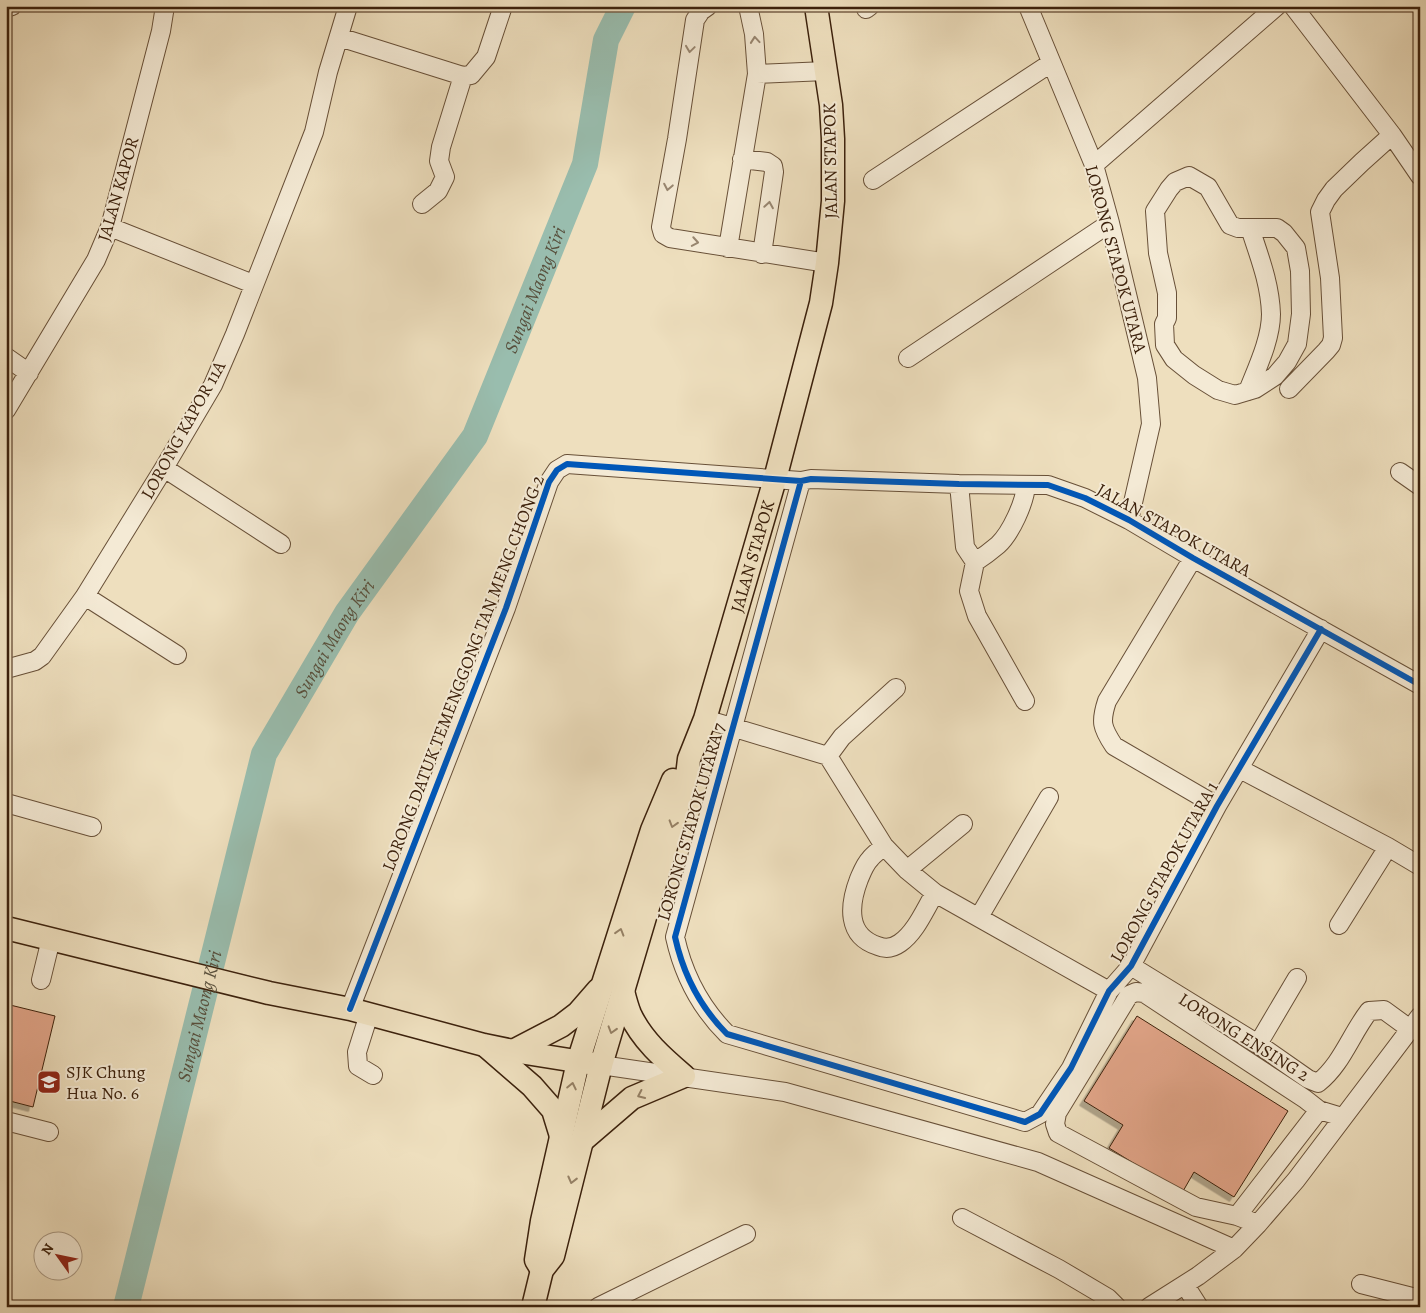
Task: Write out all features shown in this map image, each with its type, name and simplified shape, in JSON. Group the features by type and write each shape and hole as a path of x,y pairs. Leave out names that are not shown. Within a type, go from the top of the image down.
{"main road":[{"name":"JALAN STAPOK","path":"572,1138 601,1065 687,776 689,759 704,719 775,479 821,302 833,201 833,148 831,105 816,6"},
{"path":"533,1307 542,1270 554,1256 572,1138 578,1062 652,830 676,773 689,759"},
{"path":"6,928 269,993 359,1012 484,1045 601,1065"},
{"path":"513,1051 544,1036 578,1013 602,986 609,968"},
{"path":"572,1138 632,1098 684,1076 659,1055 645,1039 630,1014 623,991"},
{"path":"484,1045 532,1086 553,1110 572,1138"}],"street":[{"path":"6,8 12,6"},
{"name":"JALAN KAPOR","path":"6,410 96,260 110,226 161,31 165,6"},
{"name":"LORONG KAPOR 11A","path":"6,669 35,661 42,656 85,596 213,385 235,334 314,132 328,72 348,6"},
{"path":"339,37 463,76 470,75 486,57 502,6"},
{"path":"708,6 701,11 695,20 677,139 661,227 663,234 670,238 827,263"},
{"path":"728,248 757,74 754,34 748,6"},
{"name":"LORONG STAPOK UTARA","path":"1028,6 1094,165 1147,378 1151,424 1129,520"},
{"path":"1094,165 1277,6"},
{"path":"1293,6 1392,135 1420,176"},
{"path":"873,180 1051,63"},
{"path":"757,74 826,71"},
{"path":"422,204 438,191 445,177 439,161 463,76"},
{"path":"1289,389 1326,351 1331,345 1333,338 1330,278 1320,212 1334,190 1392,135"},
{"path":"742,159 767,162 773,166 774,172 762,254"},
{"path":"1189,176 1208,187 1230,224 1238,228 1277,228 1284,233 1296,248 1300,272 1301,314 1297,344 1287,362 1275,376 1255,389 1235,395 1218,390 1194,375 1174,359 1165,345 1164,324 1167,318 1167,293 1158,253 1156,211 1169,189 1176,182 1189,176"},
{"path":"908,358 1110,224"},
{"path":"110,226 253,284"},
{"path":"1248,391 1265,347 1271,315 1266,275 1250,228"},
{"path":"1136,331 1164,324"},
{"path":"6,357 29,374"},
{"name":"LORONG DATUK TEMENGGONG TAN MENG CHONG 2","path":"373,1076 358,1066 359,1012 506,608 549,482 557,470 567,464 801,480"},
{"path":"164,468 281,544"},
{"path":"1400,472 1420,486"},
{"name":"JALAN STAPOK UTARA","path":"801,480 811,478 959,484 1048,485 1076,494 1129,520 1321,630 1419,682"},
{"name":"LORONG STAPOK UTARA 7","path":"801,480 674,936 679,955 698,997 727,1034 1025,1122"},
{"path":"959,484 964,547 975,562"},
{"path":"1025,701 977,616 969,591 975,562 999,544 1004,537 1025,498 1026,484"},
{"path":"1193,558 1107,701 1104,711 1103,730 1114,746 1217,806"},
{"path":"85,596 177,655"},
{"name":"LORONG STAPOK UTARA 1","path":"1025,1122 1040,1114 1071,1068 1109,991 1131,966 1217,806 1321,630"},
{"path":"828,756 842,737 896,688"},
{"path":"704,719 828,756 884,846 907,870 935,892 1109,991"},
{"path":"1240,769 1388,847 1420,866"},
{"path":"979,917 1049,797"},
{"path":"6,803 92,827"},
{"path":"907,870 962,824"},
{"path":"884,846 870,859 864,869 856,886 851,907 856,930 867,943 885,949 899,944 911,933 935,892"},
{"path":"1339,925 1388,847"},
{"path":"40,980 51,939"},
{"name":"LORONG ENSING 2","path":"1131,966 1258,1044 1308,1079 1318,1083 1329,1074 1344,1053 1358,1024 1370,1011 1384,1010 1415,1022"},
{"path":"1258,1044 1297,978"},
{"path":"1258,1224 1237,1216 1196,1207 1058,1133 1055,1124 1057,1113 1129,996 1136,992 1144,993 1319,1110 1342,1117"},
{"path":"1149,1307 1185,1285 1234,1249 1258,1224 1296,1180 1415,1022"},
{"path":"601,1065 785,1092 1038,1162 1234,1249"},
{"path":"1237,1216 1319,1110"},
{"path":"6,1121 49,1132"},
{"path":"962,1218 1059,1269 1108,1298 1117,1307"},
{"path":"609,1304 746,1234"},
{"path":"1360,1284 1420,1299"},
{"path":"1185,1285 1199,1307"}],"building":[{"path":"6,1004 55,1016 33,1107 6,1100 6,1045 11,1028 6,1027"},
{"path":"1137,1016 1288,1111 1234,1197 1194,1172 1182,1193 1109,1148 1123,1125 1084,1101"}],"waterway":[{"name":"Sungai Maong Kiri","path":"126,1307 264,754 347,613 475,436 585,164 606,40 623,6"}],"cycle path":[{"path":"350,1009 506,608 549,482 557,470 567,464 801,481 811,479 1048,485 1085,498 1129,520 1420,685"},
{"path":"801,481 675,937 678,950 694,989 717,1024 727,1034 1025,1122 1040,1114 1071,1068 1109,991 1131,966 1217,806 1321,629"}],"place":[{"name":"SJK Chung Hua No. 6","path":"49,1082"}]}
